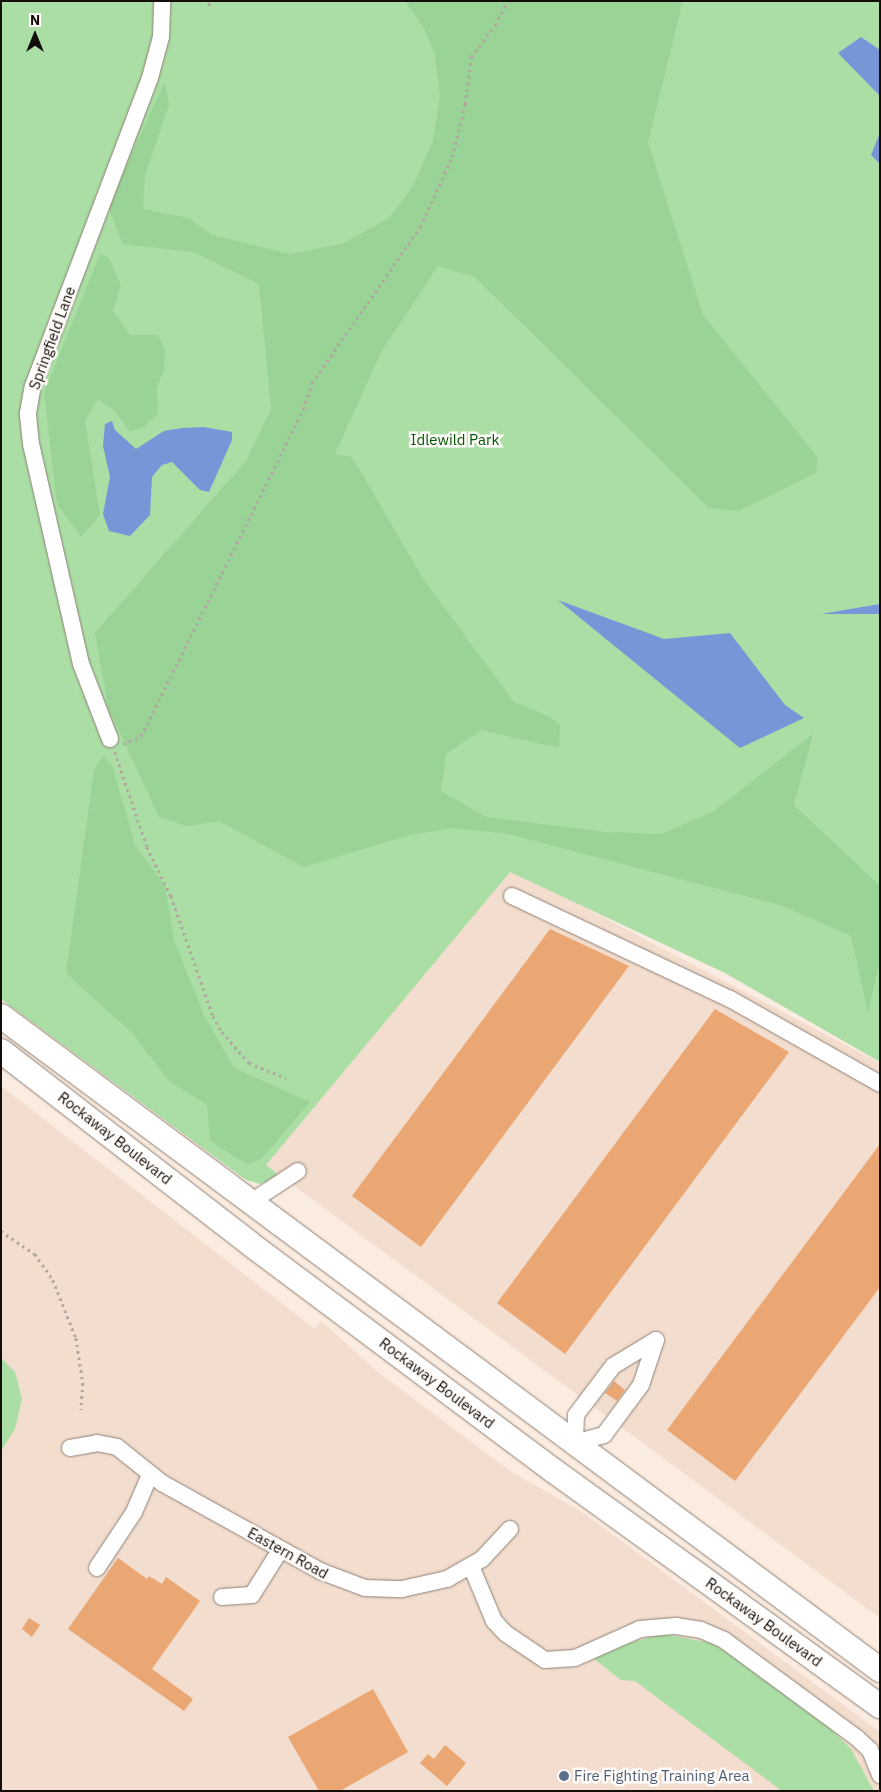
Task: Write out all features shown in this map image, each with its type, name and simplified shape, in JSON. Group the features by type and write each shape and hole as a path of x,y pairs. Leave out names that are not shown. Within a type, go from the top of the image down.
{"highway":[{"name":"Rockaway Boulevard","path":"1,1016 880,1670"},
{"name":"Rockaway Boulevard","path":"1,1051 249,1243 530,1453 880,1706"}],"street":[{"name":"Springfield Lane","path":"110,739 81,664 31,444 28,413 33,386 150,78 161,37 162,1"},
{"path":"512,896 730,999 880,1084"},
{"path":"251,1202 298,1171"},
{"path":"656,1340 641,1385 604,1435 574,1443 576,1415 614,1366 656,1340"},
{"name":"Eastern Road","path":"70,1448 111,1445 150,1475 280,1549 331,1576 372,1588 424,1586 471,1566 492,1551 510,1529"},
{"path":"97,1568 134,1512 150,1475"},
{"path":"222,1597 252,1595 280,1549"},
{"path":"471,1566 494,1621 505,1633 544,1660 575,1658 640,1629 676,1626 700,1630 724,1640 858,1738 870,1750 880,1776"}],"path":[{"path":"208,6 213,1"},
{"path":"110,739 126,744 141,736 303,409 312,383 420,226 452,157 465,104 471,57 495,25 508,1"},
{"path":"110,739 147,847 171,896 213,1016 227,1039 249,1063 286,1078"},
{"path":"1,1231 35,1254 53,1280 76,1338 83,1383 81,1410"}],"shaded area":[{"path":"504,865 880,1063 880,1618 266,1165"},
{"path":"1,1086 315,1329 321,1321 379,1373 510,1471 582,1512 880,1732 880,1791 1,1791"}],"green space":[{"name":"Idlewild Park","path":"1,1 880,1 880,1062 725,973 510,872 266,1165 280,1176 260,1184 246,1180 1,999"},
{"path":"405,1 683,1 648,142 703,315 818,458 816,473 739,511 709,508 475,277 438,266 381,352 335,454 352,457 424,580 514,702 548,716 560,725 559,748 481,730 446,754 441,791 486,817 606,832 662,834 714,811 813,734 794,805 880,886 880,959 868,1013 851,936 783,906 508,834 453,828 410,835 304,867 219,821 187,826 159,817 108,707 95,633 246,461 271,409 259,284 193,252 123,244 108,207 165,81 169,105 145,175 143,209 188,218 212,235 289,254 342,244 389,218 413,186 433,141 440,95 435,55 424,28"},
{"path":"100,254 109,258 121,285 113,310 130,335 158,335 165,350 164,370 157,387 158,413 144,427 130,432 115,411 98,399 85,421 100,515 81,537 57,504 44,393"},
{"path":"103,756 112,765 135,845 165,886 174,940 203,1013 234,1068 310,1102 262,1158 248,1165 210,1141 207,1105 169,1081 132,1033 66,973 94,770"},
{"path":"1,1358 15,1372 22,1399 15,1429 1,1451"},
{"path":"663,1634 711,1643 729,1653 831,1729 851,1749 874,1791 782,1791 635,1681 621,1680 594,1659 617,1646"}],"water":[{"path":"861,37 880,50 880,96 838,53"},
{"path":"880,133 880,164 871,155"},
{"path":"112,421 115,430 136,449 164,431 182,428 204,427 232,432 232,440 209,492 200,490 172,462 162,465 152,477 150,515 130,536 109,531 103,514 110,477 103,446 105,424"},
{"path":"558,600 664,639 730,633 785,705 804,718 740,748"},
{"path":"880,604 880,614 821,614"}],"building":[{"path":"550,929 629,966 421,1247 352,1196"},
{"path":"715,1009 789,1052 565,1354 497,1303"},
{"path":"880,1144 880,1287 735,1481 667,1430"},
{"path":"614,1381 625,1390 617,1401 605,1393"},
{"path":"118,1558 147,1579 149,1576 162,1584 166,1577 200,1601 152,1669 193,1699 184,1711 68,1629"},
{"path":"29,1618 40,1625 32,1637 22,1629"},
{"path":"373,1689 408,1752 340,1791 319,1791 288,1737"},
{"path":"445,1745 466,1763 447,1786 420,1763 428,1754 434,1759"}],"place":[{"name":"Fire Fighting Training Area","path":"564,1776"}]}
